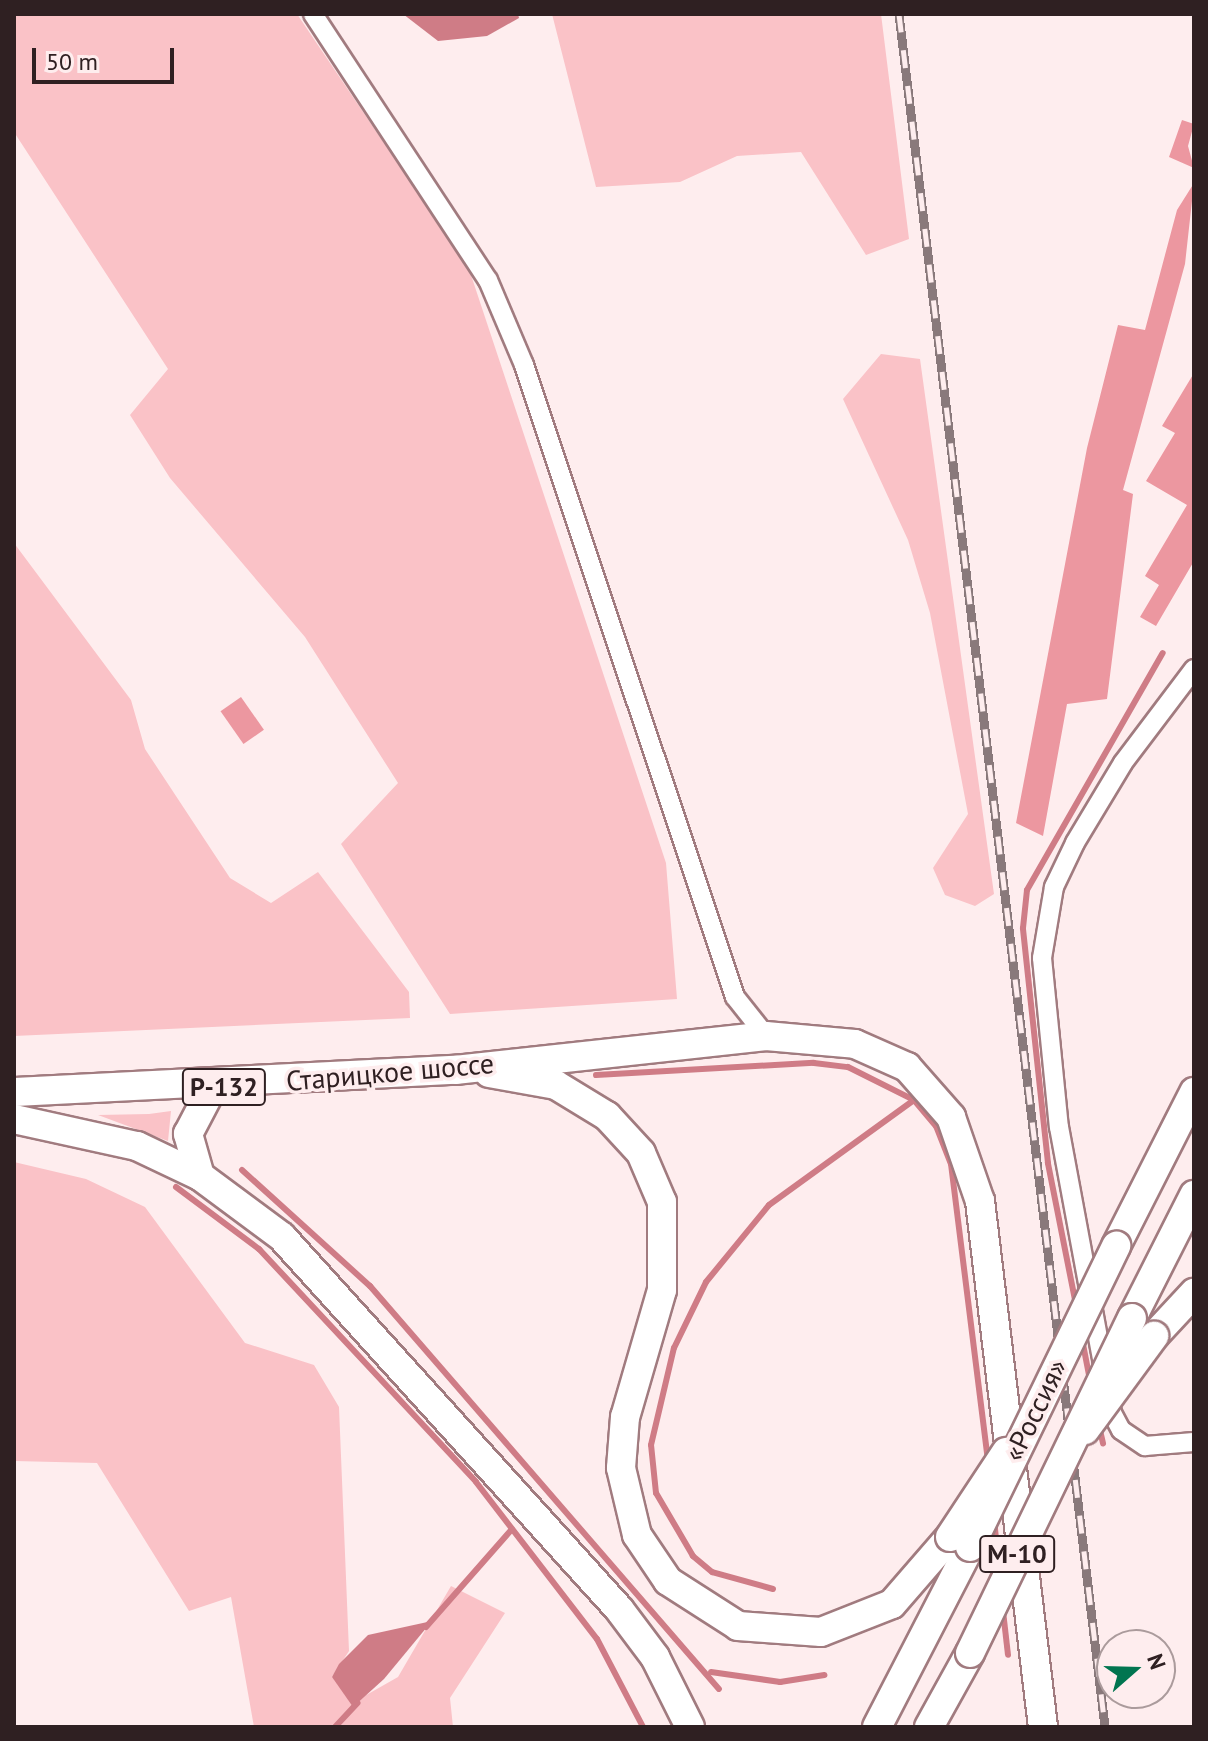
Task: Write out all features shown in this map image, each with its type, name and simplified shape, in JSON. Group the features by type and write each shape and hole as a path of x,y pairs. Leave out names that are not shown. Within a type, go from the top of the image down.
{"main road":[{"name":"Старицкое шоссе","path":"14,1092 212,1088 444,1071 766,1036 834,1040 891,1057 942,1103 968,1150 988,1244 1043,1727"},
{"path":"444,1071 573,1093 629,1139 655,1183 667,1233 665,1274 625,1417 621,1481 642,1547 668,1581 738,1626 821,1632 892,1604 960,1542"},
{"path":"200,1176 188,1134 212,1088"},
{"name":"«Россия»","path":"877,1727 960,1542 1035,1408 1194,1092"},
{"path":"14,1119 118,1139 200,1176 282,1237 387,1348 619,1609 655,1657 690,1727"},
{"name":"«Россия»","path":"929,1727 970,1653 1065,1456 1143,1327 1194,1195"},
{"path":"1143,1327 1194,1293"}],"street":[{"path":"313,14 488,280 529,380 735,997 766,1036"},
{"path":"1194,669 1123,763 1075,843 1054,887 1042,958 1059,1127 1112,1413 1121,1430 1145,1446 1194,1442"}],"shaded area":[{"path":"14,14 297,14 469,269 666,863 677,999 450,1014 341,844 398,783 305,637 170,478 130,415 168,369 14,132"},
{"path":"403,14 518,14 519,18 487,36 438,41"},
{"path":"552,14 881,14 909,239 866,255 801,152 737,156 680,182 596,187"},
{"path":"881,354 920,359 994,894 975,906 945,895 933,868 968,814 930,613 908,540 843,399"},
{"path":"14,543 131,700 145,749 230,878 271,903 318,872 409,992 410,1018 14,1036"},
{"path":"171,1111 168,1141 98,1115 149,1114"},
{"path":"14,1162 86,1179 145,1207 245,1343 314,1365 339,1407 349,1651 332,1677 361,1698 398,1677 451,1586 505,1613 450,1698 453,1727 254,1727 231,1597 189,1611 97,1463 14,1461"},
{"path":"432,1621 384,1679 353,1707 332,1677 339,1664 368,1635"}],"building":[{"path":"1182,120 1194,124 1188,146 1194,168 1169,157"},
{"path":"1194,183 1185,264 1123,490 1133,494 1107,699 1067,704 1043,836 1016,823 1087,448 1118,325 1145,330 1177,210"},
{"path":"1194,373 1194,561 1156,626 1140,617 1159,585 1145,576 1187,505 1146,481 1175,433 1162,426"},
{"path":"241,697 264,730 243,744 221,711"}],"waterway":[{"path":"1076,1305 1048,1163 1023,928 1027,890 1163,653"},
{"path":"596,1075 814,1063 848,1067 914,1100 936,1126 951,1164 988,1460"},
{"path":"773,1589 712,1572 693,1556 656,1493 651,1445 674,1348 706,1282 769,1205 914,1100"},
{"path":"242,1170 370,1286 719,1689"},
{"path":"176,1187 259,1249 476,1482 597,1639 643,1727"},
{"path":"1082,1339 1090,1380"},
{"path":"1099,1426 1103,1444"},
{"path":"994,1519 999,1568"},
{"path":"426,1627 512,1529"},
{"path":"1003,1611 1008,1655"},
{"path":"711,1672 780,1682 824,1675"},
{"path":"335,1727 357,1703"}],"railway":[{"path":"899,14 1105,1727"}]}
